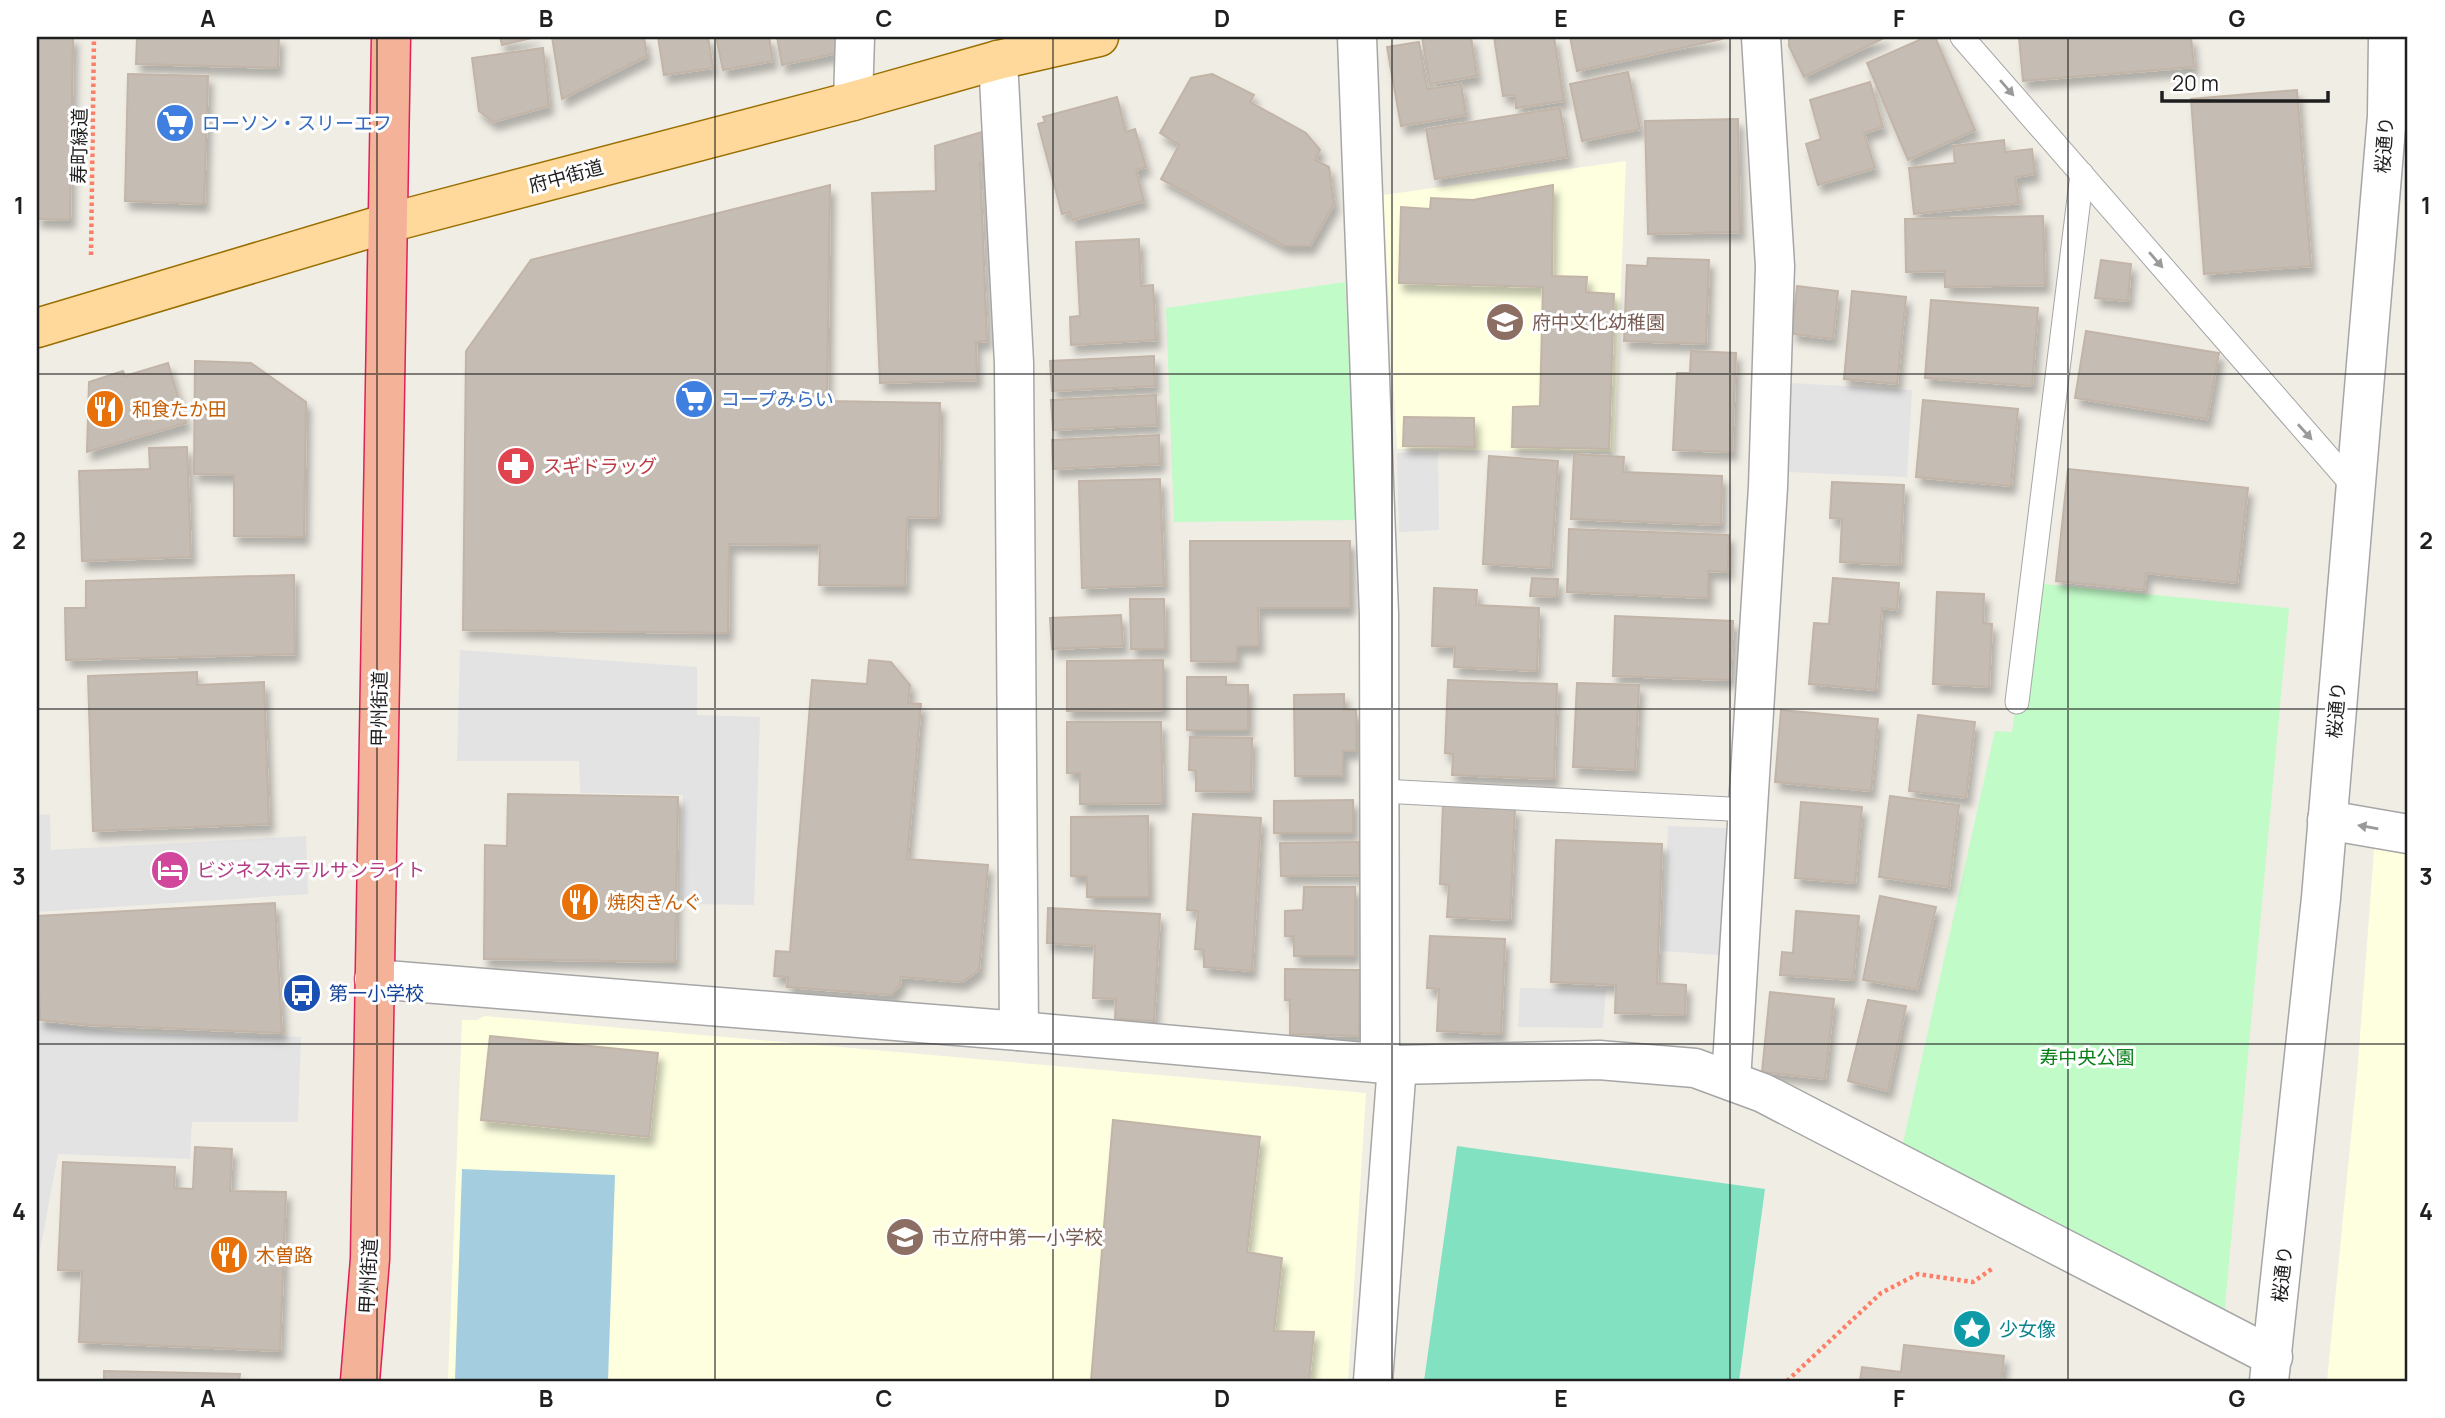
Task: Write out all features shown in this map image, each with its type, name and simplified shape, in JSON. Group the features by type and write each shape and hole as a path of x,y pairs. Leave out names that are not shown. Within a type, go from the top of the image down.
{"highway":[{"name":"甲州街道","path":"360,1381 370,1259 391,37"}],"main road":[{"name":"府中街道","path":"37,328 388,223 853,101 998,60 1099,37"}],"street":[{"path":"853,101 855,37"},
{"path":"1357,37 1379,614 1389,1064 1373,1381"},
{"path":"1731,1081 1769,487 1775,266 1761,37"},
{"name":"桜通り","path":"2271,1369 2317,938 2387,116 2388,37"},
{"path":"998,60 1014,363 1019,1031"},
{"path":"2327,820 2408,834"},
{"path":"374,979 1389,1064 1599,1060 1695,1069 1763,1093 2039,1235 2271,1369"}],"lane":[{"path":"1962,37 2355,488"},
{"path":"2017,702 2082,174"},
{"path":"1381,791 1749,810"}],"path":[{"name":"寿町緑道","path":"91,255 94,37"},
{"path":"1787,1381 1881,1293 1918,1274 1973,1282 2039,1235"}],"shaded area":[{"name":"府中文化幼稚園","path":"1626,161 1614,452 1397,449 1383,195"},
{"path":"1791,383 1912,390 1907,477 1787,472"},
{"path":"1438,452 1439,530 1399,532 1397,453"},
{"path":"460,650 697,667 697,715 760,717 754,905 681,904 683,795 580,793 579,761 457,761"},
{"path":"37,814 50,815 51,850 306,836 308,894 37,912"},
{"path":"1668,826 1727,828 1719,955 1662,951"},
{"path":"2375,838 2408,844 2408,1381 2327,1381 2357,1075"},
{"path":"1520,988 1606,990 1603,1028 1518,1027"},
{"name":"市立府中第一小学校","path":"485,1016 1366,1093 1348,1381 448,1381 462,1020 476,1020"},
{"path":"37,1022 128,1033 301,1037 298,1122 192,1122 190,1159 58,1154 37,1267"}],"green space":[{"path":"1345,282 1359,520 1174,522 1166,308"},
{"name":"寿中央公園","path":"2033,583 2289,608 2224,1317 1903,1143 1995,731 2012,732"},
{"path":"1457,1146 1765,1189 1739,1381 1424,1381"}],"water":[{"path":"462,1169 615,1175 608,1381 455,1381"}],"building":[{"path":"37,37 73,37 70,220 37,219"},
{"path":"137,37 279,37 278,68 136,64"},
{"path":"500,37 536,37 502,45"},
{"path":"552,37 644,37 647,56 562,99"},
{"path":"658,37 708,37 713,68 664,75"},
{"path":"716,37 769,37 773,61 723,70"},
{"path":"777,37 840,37 842,52 782,65"},
{"path":"1422,37 1471,37 1477,76 1430,84"},
{"path":"1494,37 1554,37 1564,101 1516,108 1515,95 1503,96"},
{"path":"1570,37 1721,37 1722,39 1577,71"},
{"path":"1789,37 1886,37 1804,77 1789,46"},
{"path":"1926,37 1935,37 1975,130 1908,160 1867,63"},
{"path":"2019,37 2191,37 2194,67 2023,81"},
{"path":"1419,42 1427,89 1461,84 1466,115 1401,126 1387,47"},
{"path":"543,48 549,106 493,122 479,111 472,58"},
{"path":"1628,72 1640,129 1582,141 1570,84"},
{"path":"128,74 208,76 204,204 125,201"},
{"path":"1212,74 1254,95 1250,102 1306,133 1320,150 1315,160 1329,167 1334,204 1310,246 1284,246 1161,179 1179,145 1160,133 1191,78"},
{"path":"1870,82 1883,127 1864,133 1875,168 1818,185 1806,144 1821,139 1810,100"},
{"path":"2297,90 2311,266 2204,274 2191,99"},
{"path":"1117,97 1126,132 1135,129 1146,167 1136,170 1144,201 1072,220 1070,212 1062,214 1038,124 1045,122 1043,117"},
{"path":"1560,108 1568,157 1435,179 1426,129"},
{"path":"1738,119 1740,232 1648,234 1645,121"},
{"path":"985,131 986,162 980,163 987,341 976,342 977,380 880,383 872,193 936,191 935,146"},
{"path":"2004,140 2005,152 2032,149 2035,174 2015,177 2019,203 1914,214 1909,168 1955,163 1953,146"},
{"path":"830,185 827,401 940,403 938,518 907,517 905,586 819,585 820,545 729,544 728,633 463,630 466,351 531,260"},
{"path":"1553,185 1552,276 1587,277 1586,292 1614,294 1609,449 1512,447 1513,407 1540,406 1543,287 1399,283 1401,207 1430,209 1431,198 1473,200"},
{"path":"2043,216 2045,285 1945,287 1945,271 1906,272 1905,219"},
{"path":"1139,239 1141,286 1153,285 1156,340 1071,345 1070,317 1080,316 1076,242"},
{"path":"1648,258 1709,260 1706,344 1624,341 1627,265 1647,266"},
{"path":"2101,260 2131,264 2128,301 2095,298"},
{"path":"1797,286 1838,291 1833,339 1792,334"},
{"path":"1852,291 1906,297 1897,384 1844,379"},
{"path":"1931,300 2038,308 2032,386 1925,378"},
{"path":"2086,331 2219,353 2207,419 2075,398"},
{"path":"1691,351 1736,353 1732,452 1673,450 1677,373 1690,373"},
{"path":"1154,356 1155,386 1052,391 1050,361"},
{"path":"195,361 251,363 306,402 304,537 234,536 234,475 194,474"},
{"path":"168,363 186,423 87,452 89,382 123,371 125,376"},
{"path":"1156,395 1157,425 1053,430 1051,400"},
{"path":"1923,400 2018,409 2011,486 1916,477"},
{"path":"1404,417 1474,418 1475,447 1403,446"},
{"path":"1159,435 1160,464 1053,469 1052,440"},
{"path":"187,447 191,557 82,561 79,471 150,469 149,448"},
{"path":"1574,454 1624,457 1623,472 1722,476 1721,525 1571,519"},
{"path":"1489,456 1558,461 1551,568 1483,564"},
{"path":"2068,469 2248,488 2237,583 2146,573 2144,590 2056,581"},
{"path":"1160,479 1164,585 1082,588 1079,481"},
{"path":"1832,482 1904,485 1900,565 1840,562 1842,519 1830,518"},
{"path":"1569,529 1729,535 1728,572 1708,571 1708,598 1567,592"},
{"path":"1190,541 1350,541 1350,608 1258,608 1259,646 1237,646 1237,662 1191,661"},
{"path":"294,575 295,654 66,660 65,608 86,608 86,581"},
{"path":"1532,578 1558,579 1557,597 1530,596"},
{"path":"1833,578 1899,583 1897,610 1882,608 1876,690 1809,684 1814,623 1829,624"},
{"path":"1434,588 1477,590 1476,605 1539,608 1537,671 1454,667 1455,647 1432,646"},
{"path":"1937,592 1984,594 1983,623 1992,624 1989,687 1933,684"},
{"path":"1130,599 1164,599 1165,649 1131,649"},
{"path":"1121,615 1123,646 1052,649 1050,618"},
{"path":"1615,616 1733,621 1730,680 1613,676"},
{"path":"869,660 891,662 910,685 908,703 921,704 907,859 988,865 979,970 962,982 901,977 900,985 891,995 787,987 788,977 774,976 776,951 790,952 812,680 867,684"},
{"path":"1163,660 1163,710 1067,711 1067,661"},
{"path":"197,672 197,685 264,682 269,824 93,831 88,676"},
{"path":"1187,677 1226,677 1226,685 1248,685 1248,730 1187,730"},
{"path":"1448,680 1557,684 1554,779 1452,775 1453,754 1445,753"},
{"path":"1577,683 1639,685 1635,770 1573,767"},
{"path":"1344,694 1344,710 1356,710 1356,751 1343,751 1343,776 1295,776 1294,695"},
{"path":"1781,710 1878,719 1871,791 1775,782"},
{"path":"1918,715 1975,722 1966,798 1909,791"},
{"path":"1067,722 1161,722 1163,803 1080,804 1080,773 1067,773"},
{"path":"1190,737 1252,738 1251,792 1196,791 1196,771 1189,770"},
{"name":"焼肉きんぐ","path":"508,794 678,797 675,962 484,959 485,845 507,846"},
{"path":"1890,796 1959,805 1949,887 1879,877"},
{"path":"1353,800 1353,833 1274,833 1274,801"},
{"path":"1801,802 1862,807 1855,883 1795,878"},
{"path":"1443,804 1515,808 1510,920 1447,917 1449,885 1440,884"},
{"path":"1193,814 1261,818 1252,971 1204,967 1204,950 1195,949 1198,911 1187,910"},
{"path":"1148,816 1149,897 1087,897 1087,876 1071,876 1071,817"},
{"path":"1556,840 1662,844 1657,983 1686,985 1685,1015 1615,1013 1616,985 1551,982"},
{"path":"1359,842 1360,875 1281,876 1280,843"},
{"path":"1304,887 1355,887 1355,956 1294,956 1294,936 1285,936 1285,911 1303,910"},
{"path":"1880,896 1936,907 1917,989 1863,980"},
{"path":"275,903 282,1033 88,1025 40,1020 37,916"},
{"path":"1048,908 1160,914 1154,1021 1115,1019 1116,999 1093,998 1095,946 1047,943"},
{"path":"1796,911 1859,916 1853,980 1780,975 1782,952 1793,953"},
{"path":"1430,936 1505,939 1501,1034 1437,1031 1439,989 1427,988"},
{"path":"1285,969 1360,970 1359,1036 1290,1034 1290,1000 1285,1000"},
{"path":"1770,992 1834,999 1825,1079 1762,1072"},
{"path":"1868,1000 1906,1006 1888,1091 1848,1081"},
{"path":"490,1036 658,1053 649,1137 481,1120"},
{"path":"1113,1120 1260,1137 1247,1252 1282,1258 1274,1331 1314,1332 1309,1381 1091,1381"},
{"path":"195,1147 232,1149 230,1191 286,1192 280,1351 79,1342 82,1271 58,1270 63,1162 175,1167 174,1188 193,1189"},
{"path":"1904,1345 2004,1356 2001,1381 1860,1381 1862,1367 1901,1372"},
{"path":"104,1371 240,1374 239,1381 104,1381"}],"place":[{"name":"ローソン・スリーエフ","path":"175,123"},
{"name":"府中文化幼稚園","path":"1505,322"},
{"name":"コープみらい","path":"694,399"},
{"name":"和食たか田","path":"105,409"},
{"name":"スギドラッグ","path":"516,466"},
{"name":"ビジネスホテルサンライト","path":"170,870"},
{"name":"焼肉きんぐ","path":"580,902"},
{"name":"第一小学校","path":"302,993"},
{"name":"市立府中第一小学校","path":"905,1237"},
{"name":"木曽路","path":"229,1255"},
{"name":"少女像","path":"1972,1329"}]}
